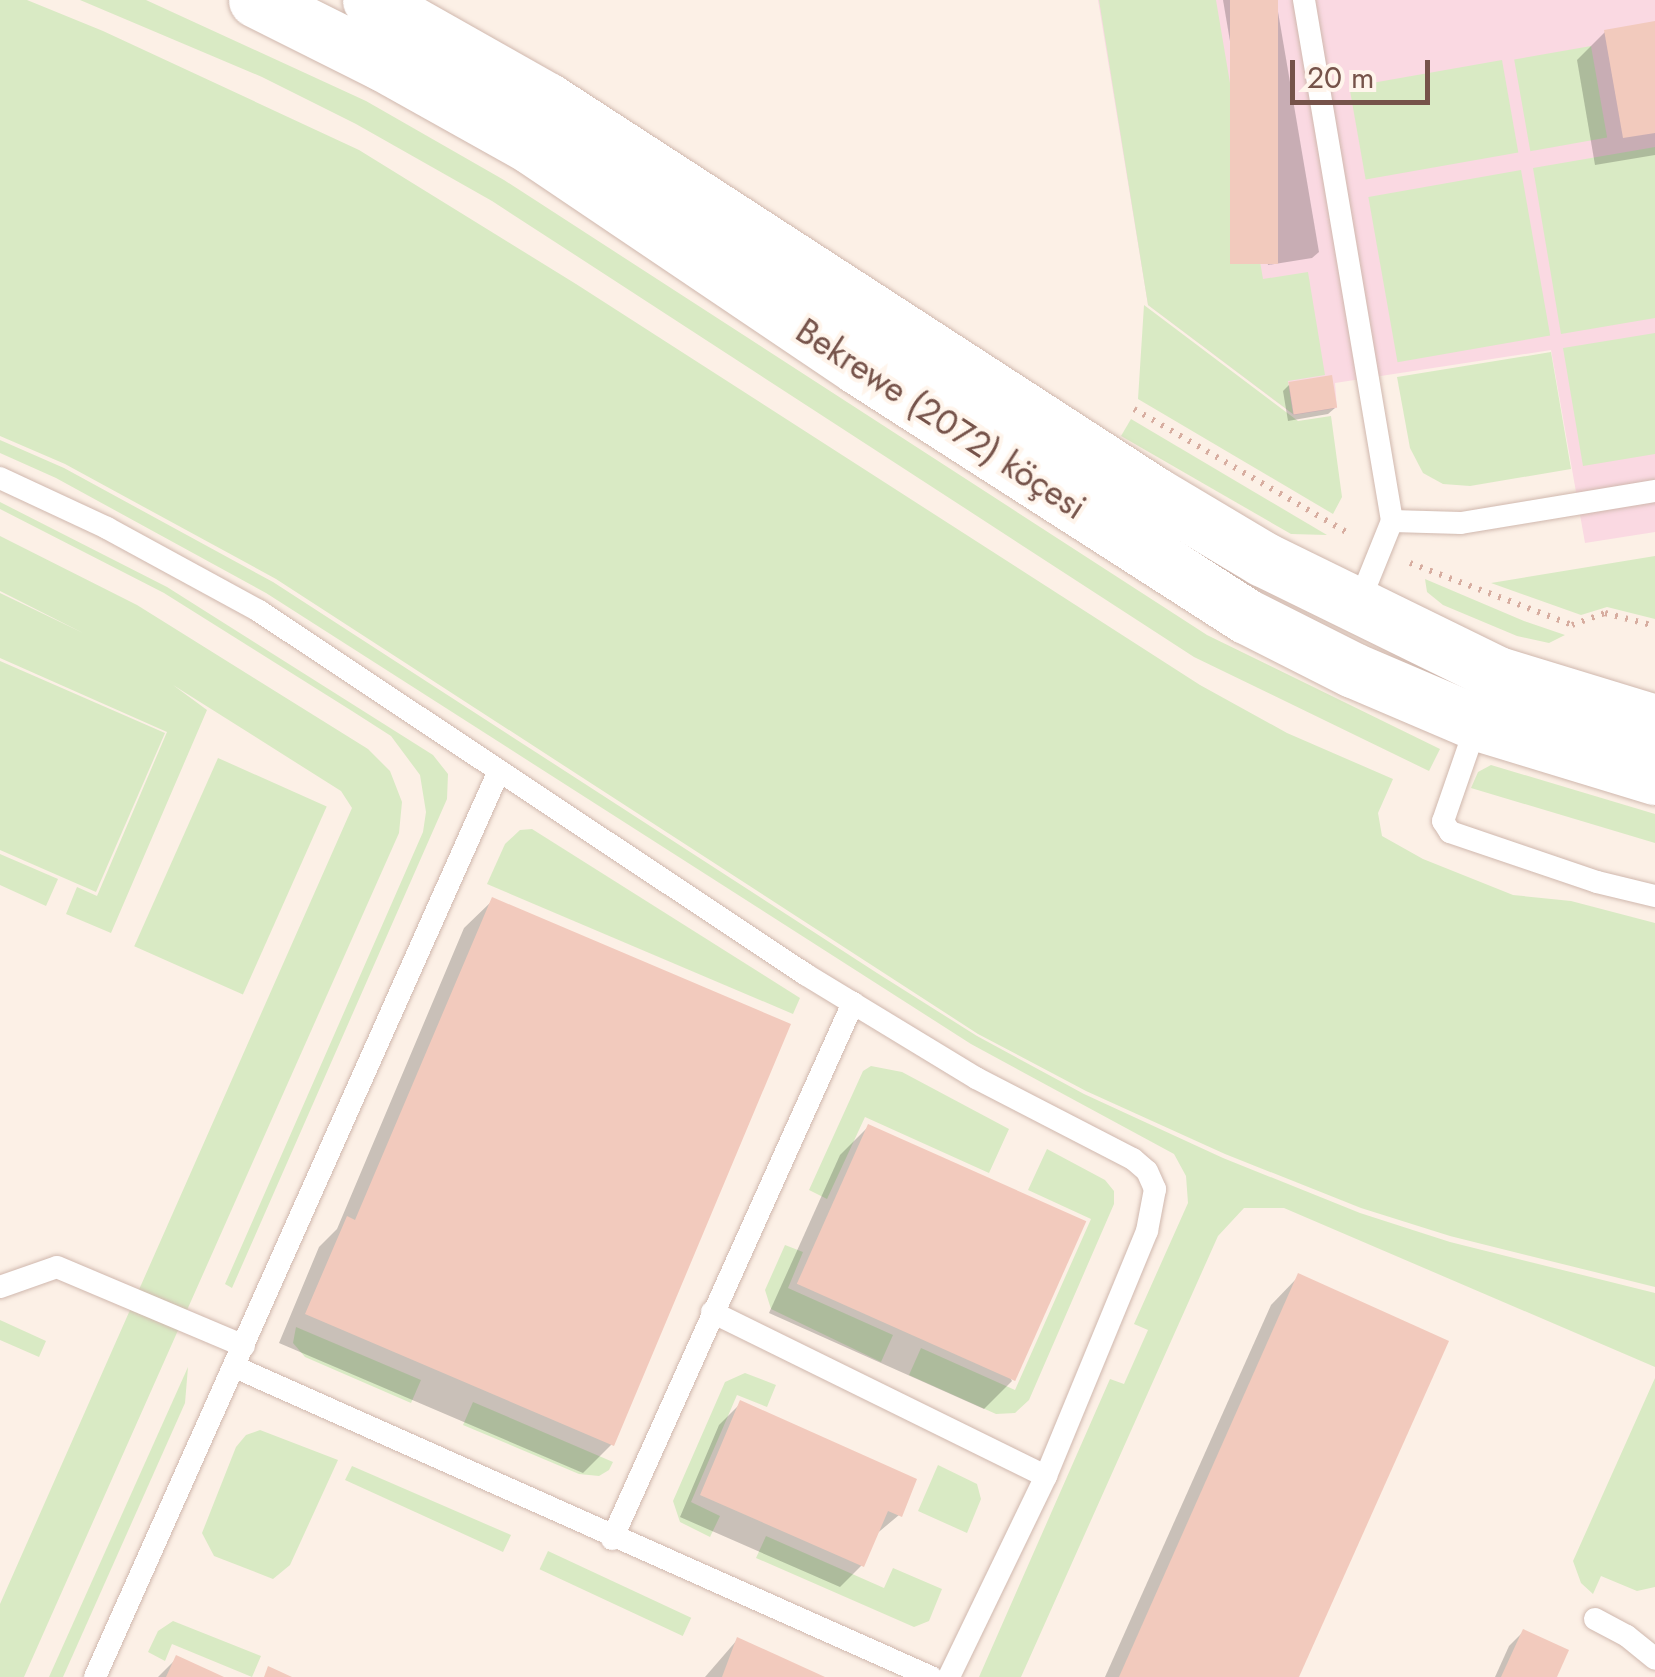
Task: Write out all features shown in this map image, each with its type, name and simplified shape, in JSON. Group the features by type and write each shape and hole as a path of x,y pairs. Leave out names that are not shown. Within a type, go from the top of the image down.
{"main road":[{"name":"Bekrewe (2072) köçesi","path":"256,0 382,63 532,148 858,367 1246,616 1354,670 1478,723 1655,777"},
{"name":"Bekrewe (2072) köçesi","path":"370,0 547,100 1154,494 1356,608 1498,674 1655,722"}],"lane":[{"path":"1304,0 1392,521 1356,608"},
{"path":"0,478 108,528 243,602 853,1003 976,1078 1133,1159 1147,1171 1154,1189 1147,1230 1046,1476 949,1677"},
{"path":"1392,521 1461,523 1655,491"},
{"path":"1478,723 1443,821 1450,832 1597,882 1655,896"},
{"path":"95,1677 498,773"},
{"path":"612,1538 853,1003"},
{"path":"0,1288 56,1267 612,1538 930,1677"},
{"path":"712,1312 1046,1476"},
{"path":"1595,1619 1626,1636 1655,1659"}],"shaded area":[{"path":"1098,0 1655,0 1655,532 1585,543 1551,350 1335,383 1337,408 1294,415 1148,305"}],"green space":[{"path":"0,0 27,0 103,31 359,150 576,284 1200,685 1287,733 1393,779 1378,813 1382,836 1423,859 1513,895 1571,901 1655,923 1655,1287 1450,1236 1361,1208 1225,1154 1086,1091 978,1034 276,579 65,464 0,436"},
{"path":"80,0 146,0 366,101 504,180 1207,635 1440,749 1429,771 1194,657 492,201 356,124 262,77"},
{"path":"1099,0 1216,0 1263,279 1308,272 1325,375 1288,381 1293,414 1148,305"},
{"path":"1591,46 1607,138 1530,151 1514,60"},
{"path":"1502,60 1518,153 1366,179 1349,87"},
{"path":"1655,147 1655,318 1561,334 1533,168"},
{"path":"1521,170 1550,335 1398,362 1368,197"},
{"path":"1144,305 1298,421 1331,416 1342,497 1333,514 1138,399"},
{"path":"1655,333 1655,454 1583,466 1563,348"},
{"path":"1551,352 1571,469 1470,486 1443,484 1423,473 1410,448 1397,377"},
{"path":"1131,419 1327,535 1291,534 1121,436"},
{"path":"0,440 64,468 273,582 877,973 977,1036 1084,1094 1223,1158 1360,1213 1450,1242 1655,1293 1655,1367 1284,1208 1244,1208 1218,1236 1021,1677 979,1677 1110,1379 1124,1384 1148,1330 1134,1324 1188,1203 1186,1176 1174,1154 971,1044 266,593 56,478 0,453"},
{"path":"0,502 167,587 433,755 448,774 447,799 232,1288 225,1284 423,832 426,812 420,775 391,736 164,593 0,509"},
{"path":"0,536 137,605 368,749 390,771 402,802 399,833 24,1677 0,1677 0,1604 352,808 341,791 173,685 207,710 111,933 66,914 77,887 97,896 167,732 0,658 0,593 83,633 0,591"},
{"path":"1655,556 1655,619 1607,607 1581,615 1491,583"},
{"path":"1425,579 1565,635 1549,643 1517,636 1443,605 1427,592"},
{"path":"0,661 165,733 96,892 0,850"},
{"path":"218,758 327,806 243,995 134,946"},
{"path":"1491,765 1655,814 1655,843 1471,788 1478,772"},
{"path":"532,829 800,998 793,1014 487,884 505,844 520,830"},
{"path":"0,854 58,879 46,906 0,885"},
{"path":"871,1066 902,1072 1009,1129 989,1173 865,1117 827,1199 809,1190 863,1071"},
{"path":"1047,1149 1105,1180 1114,1191 1114,1204 1029,1400 1015,1413 996,1414 909,1375 921,1348 1015,1390 1091,1219 1028,1190"},
{"path":"785,1245 803,1252 788,1288 893,1335 881,1362 771,1309 765,1290"},
{"path":"0,1320 46,1341 39,1357 0,1340"},
{"path":"296,1327 421,1380 411,1403 305,1357 293,1343"},
{"path":"188,1367 185,1403 63,1677 49,1677"},
{"path":"745,1373 776,1385 767,1407 737,1395 691,1502 720,1516 710,1537 680,1522 673,1501 725,1382"},
{"path":"1655,1378 1655,1587 1637,1591 1601,1576 1593,1594 1581,1583 1573,1561"},
{"path":"473,1402 613,1462 599,1476 579,1474 463,1425"},
{"path":"260,1430 338,1460 290,1565 273,1579 214,1556 202,1533 236,1447 246,1435"},
{"path":"938,1465 977,1484 981,1499 967,1533 918,1511"},
{"path":"352,1466 511,1535 503,1552 345,1480"},
{"path":"766,1536 884,1588 893,1568 942,1589 929,1621 914,1627 756,1558"},
{"path":"548,1551 691,1618 683,1636 540,1569"},
{"path":"173,1621 261,1656 252,1677 172,1644 165,1661 148,1652 158,1631"}],"building":[{"path":"1230,0 1278,0 1278,264 1230,264"},
{"path":"1655,21 1655,133 1623,138 1604,30"},
{"path":"1332,375 1337,408 1294,414 1289,382"},
{"path":"492,897 791,1024 614,1446 305,1314 347,1216 355,1220"},
{"path":"868,1124 1086,1221 1015,1381 797,1284"},
{"path":"1298,1273 1449,1341 1299,1677 1119,1677"},
{"path":"740,1400 917,1479 902,1517 888,1511 864,1567 700,1495"},
{"path":"1523,1629 1569,1650 1557,1677 1501,1677"},
{"path":"737,1637 825,1677 722,1677"},
{"path":"176,1655 224,1677 166,1677"},
{"path":"268,1666 292,1677 264,1677"}]}
